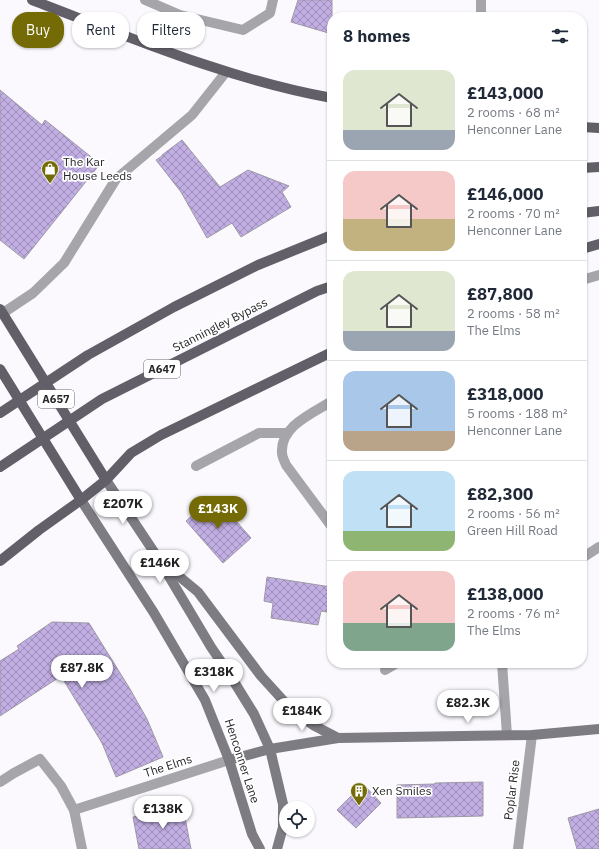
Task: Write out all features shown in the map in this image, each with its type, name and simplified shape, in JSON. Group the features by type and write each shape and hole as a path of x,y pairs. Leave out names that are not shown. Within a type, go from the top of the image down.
{"main road":[{"path":"32,0 226,72 299,92 327,97"},
{"path":"587,127 599,128"},
{"path":"587,168 599,167"},
{"path":"587,212 599,211"},
{"path":"0,413 88,355 174,307 258,264 327,237"},
{"path":"587,248 599,244"},
{"name":"Stanningley Bypass","path":"0,467 102,399 317,291 327,288"},
{"name":"Henconner Lane","path":"1,311 106,480"},
{"path":"0,561 106,480 132,453 161,434 327,354"},
{"path":"1,370 81,500"}],"street":[{"path":"145,0 180,15 243,30 270,13 274,0"},
{"path":"481,0 481,12"},
{"path":"1,311 33,293 64,263 116,179 192,115 226,72"},
{"path":"587,279 599,276"},
{"path":"327,404 295,424 287,433 282,444 282,454 286,466 327,520"},
{"path":"196,466 259,433 287,433"},
{"name":"Henconner Lane","path":"106,480 158,558 211,647 254,714 270,749 283,804 283,827 277,849"},
{"name":"Henconner Lane","path":"81,500 150,606 206,700 229,760 252,834 260,849"},
{"path":"587,555 599,548"},
{"path":"158,558 198,592 261,676 291,709 313,725 338,738"},
{"path":"502,668 507,735"},
{"name":"The Elms","path":"74,810 229,760 270,749 338,738 532,735 599,729"},
{"name":"Poplar Rise","path":"518,849 532,735"},
{"path":"0,782 40,759 61,786 74,810 82,849"}],"building":[{"path":"298,0 332,0 332,12 327,12 327,33 291,22"},
{"path":"0,90 42,125 45,120 100,164 24,259 0,240"},
{"path":"182,140 220,187 248,170 289,186 282,192 291,207 241,237 232,223 207,238 181,192 156,160"},
{"path":"214,496 251,538 223,563 186,521"},
{"path":"267,577 327,586 327,612 321,611 318,625 271,618 273,603 264,601"},
{"path":"52,622 89,623 147,719 163,757 116,777 102,743 61,676 0,716 0,661 19,649 17,646"},
{"path":"483,782 483,816 397,818 397,785"},
{"name":"Xen Smiles","path":"363,784 381,803 356,828 337,810"},
{"path":"183,807 191,849 139,849 133,817"},
{"path":"599,809 599,849 577,849 568,818"}],"place":[{"name":"The Kar House Leeds","path":"50,184"},
{"name":"Xen Smiles","path":"359,806"}]}
